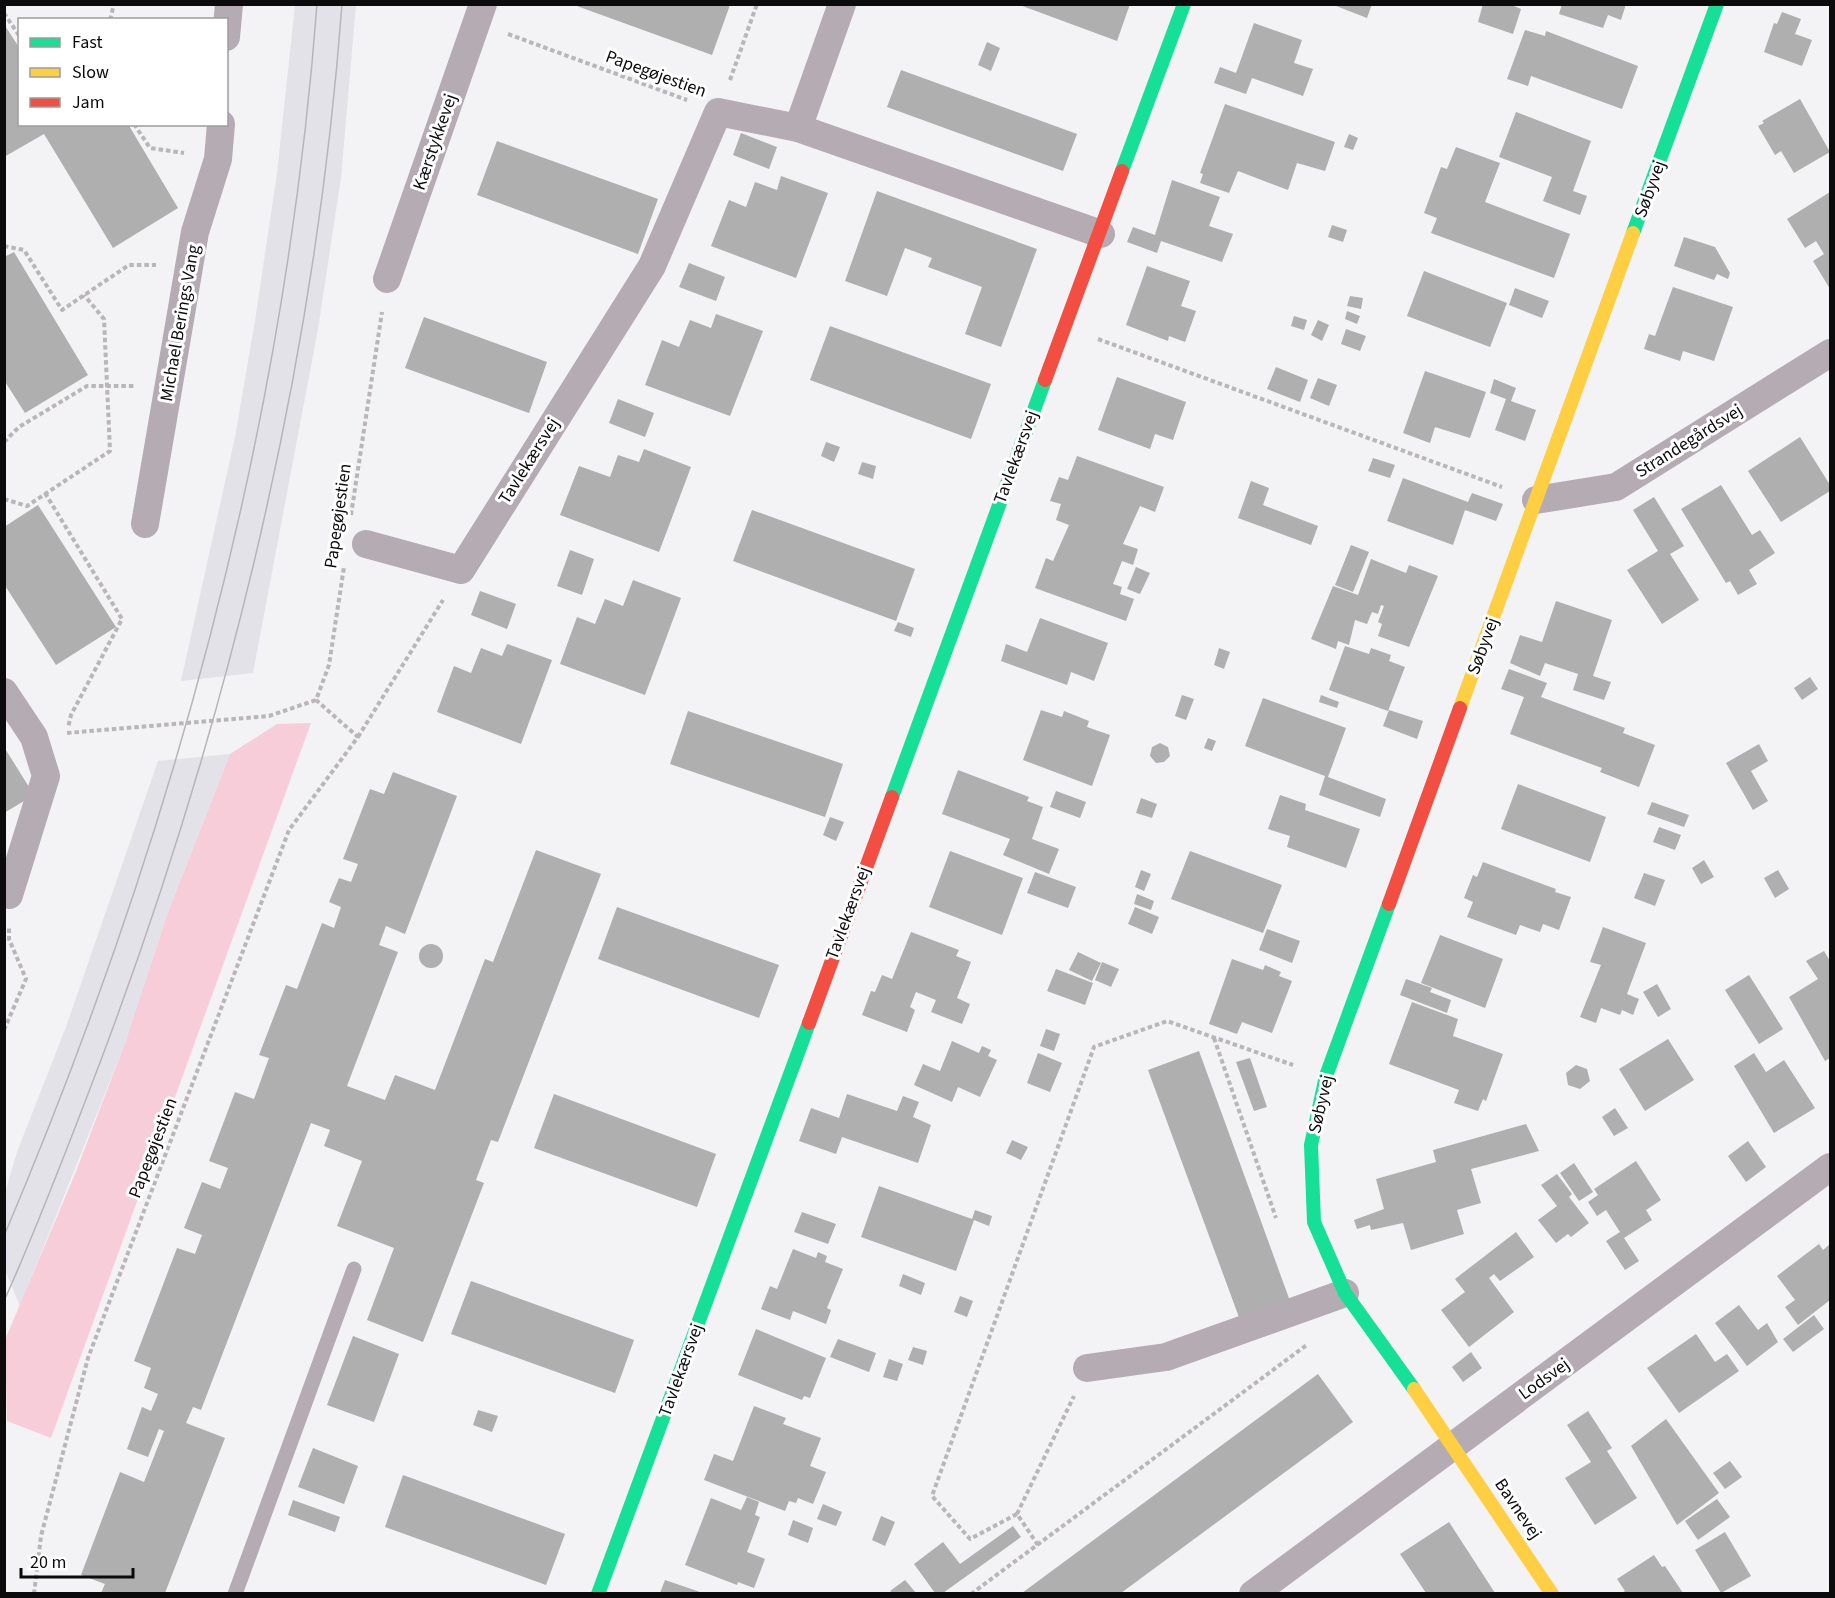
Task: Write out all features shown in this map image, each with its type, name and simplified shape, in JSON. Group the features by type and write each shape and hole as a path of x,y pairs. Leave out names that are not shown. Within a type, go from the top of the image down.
{"street":[{"path":"798,128 842,4"},
{"name":"Tavlekærsvej","path":"598,1593 1184,4"},
{"name":"Søbyvej","path":"1454,1445 1345,1293 1314,1222 1311,1145 1326,1076 1717,4"},
{"name":"Kærstykkevej","path":"387,279 480,14"},
{"path":"718,112 798,128 1101,234"},
{"name":"Tavlekærsvej","path":"461,570 652,266 718,112"},
{"name":"Michael Berings Vang","path":"145,524 195,232 218,159 221,126"},
{"name":"Strandegårdsvej","path":"1536,500 1616,487 1830,353"},
{"path":"354,542 461,570"},
{"path":"4,692 34,737 46,776 9,896"},
{"name":"Lodsvej","path":"1257,1592 1830,1167"},
{"path":"1087,1368 1166,1357 1345,1293"},
{"name":"Bavnevej","path":"1454,1445 1552,1593"}],"lane":[{"path":"235,1593 354,1269"}],"path":[{"name":"Papegøjestien","path":"480,14 718,112 758,4"},
{"path":"4,13 18,34"},
{"path":"135,126 150,148 218,159"},
{"path":"4,246 24,250 62,310 129,265 190,264"},
{"name":"Papegøjestien","path":"316,700 329,665 354,542 387,279"},
{"path":"4,499 27,506 110,452 109,387 104,319 84,295"},
{"path":"1064,327 1536,500"},
{"path":"4,442 19,427 87,386 109,387"},
{"path":"45,493 122,619 71,715 67,734"},
{"name":"Papegøjestien","path":"34,1593 41,1536 88,1358 289,830 358,737 461,570"},
{"path":"34,737 269,716 316,700 358,737"},
{"path":"4,1030 26,979 9,939 9,896"},
{"path":"1087,1368 1017,1514 970,1539 932,1496 1094,1047 1167,1021 1326,1076"},
{"path":"1214,1037 1280,1229"},
{"path":"971,1593 1311,1342"},
{"path":"1017,1514 1038,1545"}],"shaded area":[{"path":"295,5 356,5 341,178 318,329 253,673 181,681 235,437 255,321 277,173"},
{"path":"311,723 51,1438 7,1421 5,1340 75,1174 124,1046 167,915 230,754 277,724"},
{"path":"230,754 167,915 124,1046 20,1306 5,1270 4,1196 17,1152 66,1027 158,761"}],"building":[{"path":"1017,4 1130,4 1117,41"},
{"path":"1331,4 1372,4 1367,18"},
{"path":"1483,4 1509,4 1521,9 1513,34 1478,22"},
{"path":"1562,4 1626,4 1621,20 1608,15 1603,28 1559,14"},
{"path":"574,5 730,5 712,55"},
{"path":"1782,12 1801,19 1795,34 1812,40 1802,66 1764,52 1774,23 1777,24"},
{"path":"1254,23 1302,40 1294,63 1313,69 1303,96 1252,78 1246,94 1214,83 1220,67 1236,73"},
{"path":"4,24 18,46 18,126 129,126 178,208 113,248 44,134 4,157"},
{"path":"1525,30 1545,36 1546,31 1638,66 1622,109 1531,76 1528,86 1507,79"},
{"path":"987,42 1000,48 991,71 978,65"},
{"path":"901,70 1077,134 1063,171 887,107"},
{"path":"1800,99 1830,152 1794,173 1781,151 1775,155 1758,126 1764,123 1762,121"},
{"path":"1225,104 1335,142 1325,171 1297,163 1288,190 1238,171 1229,193 1200,183 1203,174 1200,173"},
{"path":"1516,112 1591,141 1573,191 1587,196 1580,215 1543,201 1552,177 1499,157"},
{"path":"741,133 777,147 769,169 733,155"},
{"path":"1349,134 1358,138 1353,150 1344,147"},
{"path":"497,141 658,199 638,254 477,195"},
{"path":"1456,147 1500,163 1485,202 1570,234 1554,278 1431,233 1437,218 1424,213 1441,167 1447,169"},
{"path":"781,176 828,193 796,278 711,246 729,200 746,207 755,182 777,190"},
{"path":"1172,180 1220,197 1209,226 1233,234 1222,262 1161,241 1157,253 1127,242 1133,227 1155,235"},
{"path":"877,191 1037,249 1001,347 965,334 982,287 928,267 932,258 905,248 887,296 845,281"},
{"path":"1830,192 1830,289 1813,261 1824,254 1816,241 1805,248 1787,219"},
{"path":"1332,225 1347,230 1343,242 1328,237"},
{"path":"1684,237 1715,247 1730,273 1728,279 1717,274 1714,280 1674,266"},
{"path":"14,252 88,375 25,413 4,380 4,257"},
{"path":"689,263 725,277 716,301 679,287"},
{"path":"1147,266 1190,281 1181,306 1196,311 1185,342 1169,336 1168,341 1126,325"},
{"path":"1424,271 1507,303 1490,347 1407,316"},
{"path":"1673,287 1733,307 1714,361 1683,351 1680,361 1644,349 1649,334 1655,336"},
{"path":"1515,288 1549,301 1542,318 1509,305"},
{"path":"1350,296 1363,298 1361,309 1347,306"},
{"path":"1347,311 1360,316 1357,324 1345,319"},
{"path":"716,314 763,331 730,416 645,385 662,340 679,347 690,320 711,328"},
{"path":"1294,316 1307,320 1304,330 1291,326"},
{"path":"424,317 547,362 529,413 405,368"},
{"path":"1318,320 1329,325 1322,341 1311,335"},
{"path":"830,326 991,384 971,439 810,380"},
{"path":"1346,329 1366,336 1360,351 1341,344"},
{"path":"1276,367 1308,380 1300,402 1267,389"},
{"path":"1425,371 1486,392 1470,438 1435,427 1430,443 1403,433"},
{"path":"1117,377 1186,402 1173,440 1155,434 1150,449 1098,430"},
{"path":"1318,378 1337,385 1329,406 1310,398"},
{"path":"1494,379 1516,388 1511,401 1536,410 1525,441 1495,430 1506,399 1490,393"},
{"path":"618,399 654,413 645,437 609,423"},
{"path":"1800,437 1830,485 1830,491 1781,522 1748,471"},
{"path":"826,442 840,447 834,462 821,456"},
{"path":"644,449 691,467 659,552 560,515 579,466 610,477 618,455 639,462"},
{"path":"1077,456 1164,487 1155,512 1140,506 1123,544 1138,549 1133,565 1122,561 1113,584 1122,587 1120,594 1134,599 1126,621 1035,588 1046,558 1053,561 1069,525 1056,520 1061,504 1050,501 1059,477 1068,480"},
{"path":"1373,458 1395,465 1390,478 1368,471"},
{"path":"862,462 876,466 873,479 858,474"},
{"path":"1403,478 1468,502 1472,493 1503,504 1496,521 1465,510 1453,545 1387,521"},
{"path":"1251,481 1269,488 1263,505 1318,526 1311,545 1238,518"},
{"path":"1721,485 1752,535 1760,530 1775,553 1749,570 1757,584 1738,595 1730,581 1726,583 1681,509"},
{"path":"1654,497 1684,546 1670,554 1699,600 1662,624 1627,570 1658,551 1633,510"},
{"path":"38,505 116,627 56,665 4,584 4,527"},
{"path":"752,510 915,569 896,621 733,561"},
{"path":"1351,545 1369,552 1353,592 1335,585"},
{"path":"570,550 594,559 582,595 557,586"},
{"path":"1371,559 1406,573 1409,565 1438,576 1409,647 1378,636 1382,624 1378,622 1384,606 1381,605 1378,614 1372,612 1367,624 1355,620 1349,645 1338,641 1336,649 1311,639 1333,586 1358,595"},
{"path":"1136,567 1150,573 1140,594 1127,589"},
{"path":"633,580 681,598 645,695 560,664 577,617 595,624 605,599 623,606"},
{"path":"480,591 516,604 507,629 471,615"},
{"path":"1556,601 1612,620 1593,676 1611,682 1604,700 1573,690 1578,674 1545,663 1540,676 1510,663 1520,635 1542,642"},
{"path":"1040,618 1108,643 1094,681 1071,672 1067,685 1001,661 1006,644 1027,652"},
{"path":"898,622 914,628 911,637 894,631"},
{"path":"507,644 552,660 521,744 437,712 454,666 471,673 481,648 502,656"},
{"path":"1345,646 1369,654 1371,648 1391,655 1389,661 1405,667 1388,711 1329,690"},
{"path":"1219,648 1230,652 1224,669 1214,665"},
{"path":"1509,669 1547,683 1541,697 1625,728 1623,733 1655,745 1639,787 1600,772 1602,768 1510,734 1524,697 1501,689"},
{"path":"1810,677 1818,689 1802,700 1794,688"},
{"path":"1182,695 1194,699 1186,720 1175,716"},
{"path":"1321,695 1339,702 1337,708 1319,702"},
{"path":"1263,698 1346,728 1328,777 1386,799 1380,817 1319,795 1325,776 1245,746"},
{"path":"1041,710 1062,717 1064,711 1089,721 1087,727 1110,735 1092,786 1023,760"},
{"path":"1389,710 1423,721 1417,739 1383,726"},
{"path":"688,711 843,764 825,817 670,764"},
{"path":"1208,738 1216,741 1212,751 1204,748"},
{"path":"1160,743 1168,747 1170,756 1164,762 1156,763 1150,756 1152,747"},
{"path":"1759,744 1768,761 1751,771 1768,801 1753,810 1726,763"},
{"path":"4,747 34,795 4,813"},
{"path":"958,770 1029,797 1027,801 1043,807 1032,839 1059,849 1049,874 1003,855 1010,839 942,814"},
{"path":"393,772 457,796 405,934 386,926 379,945 398,952 347,1086 385,1100 395,1075 435,1090 485,959 493,962 536,850 601,874 498,1142 491,1140 476,1180 484,1183 423,1342 367,1320 394,1248 337,1226 362,1161 324,1146 330,1130 311,1123 201,1410 193,1407 186,1423 225,1438 165,1593 101,1593 105,1584 81,1575 120,1472 144,1482 164,1431 159,1429 148,1457 127,1449 142,1407 151,1411 158,1394 144,1388 151,1368 134,1361 177,1248 195,1254 202,1235 184,1228 202,1182 220,1189 228,1168 209,1161 235,1092 254,1099 269,1058 259,1055 286,985 297,989 322,923 334,928 341,907 329,902 339,878 351,882 358,864 343,859 370,789 384,794"},
{"path":"1518,784 1606,817 1590,862 1501,829"},
{"path":"1056,791 1086,802 1080,818 1050,807"},
{"path":"1280,795 1306,804 1305,810 1360,829 1346,868 1287,847 1290,836 1268,829"},
{"path":"1141,798 1157,804 1152,818 1136,813"},
{"path":"1652,802 1689,815 1684,827 1647,814"},
{"path":"830,817 844,822 836,841 823,835"},
{"path":"1659,827 1681,835 1675,850 1653,842"},
{"path":"950,851 1023,878 1002,935 929,907"},
{"path":"1190,851 1282,885 1263,933 1171,899"},
{"path":"1704,860 1714,877 1701,884 1692,868"},
{"path":"1483,862 1556,889 1555,892 1571,897 1559,930 1543,924 1540,932 1520,925 1516,935 1467,917 1473,902 1464,898 1473,875 1477,877"},
{"path":"1141,870 1151,874 1144,891 1135,887"},
{"path":"1778,870 1789,889 1775,898 1764,878"},
{"path":"1035,872 1076,887 1068,908 1027,893"},
{"path":"1644,873 1665,880 1655,906 1634,898"},
{"path":"1137,894 1154,901 1151,910 1134,904"},
{"path":"617,907 779,965 759,1018 598,959"},
{"path":"1135,907 1159,917 1152,934 1128,924"},
{"path":"1603,927 1646,943 1627,994 1639,999 1633,1015 1622,1010 1620,1015 1601,1008 1596,1023 1580,1017 1601,965 1590,962"},
{"path":"1267,929 1300,941 1292,963 1259,950"},
{"path":"911,932 959,950 956,956 971,962 957,998 970,1004 962,1024 931,1012 936,1000 916,992 910,1007 915,1010 907,1032 862,1015 871,991 875,992 882,975 892,979"},
{"path":"1440,935 1503,959 1485,1008 1421,983"},
{"path":"431,944 436,945 442,951 442,961 436,967 431,968 426,967 420,961 419,956 420,951 426,945"},
{"path":"1824,951 1830,961 1830,1058 1825,1061 1789,997 1818,979 1806,961"},
{"path":"1078,952 1101,963 1092,981 1069,970"},
{"path":"1232,959 1263,970 1265,965 1281,972 1279,976 1292,981 1272,1033 1242,1022 1237,1034 1209,1024"},
{"path":"1102,962 1119,969 1111,987 1095,980"},
{"path":"1056,969 1093,983 1085,1005 1047,991"},
{"path":"1749,975 1783,1029 1759,1044 1725,990"},
{"path":"1406,979 1432,988 1430,992 1451,1000 1447,1013 1400,995"},
{"path":"1657,984 1671,1009 1658,1017 1643,992"},
{"path":"1412,1002 1458,1019 1453,1036 1503,1054 1486,1101 1483,1099 1478,1111 1454,1103 1459,1090 1389,1064"},
{"path":"1046,1029 1060,1034 1054,1051 1040,1046"},
{"path":"1668,1039 1694,1080 1645,1111 1619,1069"},
{"path":"952,1041 979,1053 982,1046 991,1050 988,1056 997,1060 980,1097 958,1087 952,1102 914,1085 923,1064 940,1071"},
{"path":"1199,1051 1290,1301 1240,1320 1148,1070"},
{"path":"1038,1053 1062,1063 1050,1092 1027,1083"},
{"path":"1754,1053 1766,1072 1784,1060 1815,1108 1774,1133 1734,1066"},
{"path":"1250,1058 1267,1107 1254,1111 1236,1062"},
{"path":"1576,1065 1587,1069 1590,1081 1580,1089 1568,1085 1566,1073"},
{"path":"554,1094 716,1154 697,1207 534,1148"},
{"path":"847,1094 897,1111 903,1096 919,1102 913,1117 931,1125 918,1163 842,1137 836,1154 799,1141 811,1108 839,1118"},
{"path":"1615,1108 1628,1128 1614,1136 1602,1117"},
{"path":"1526,1124 1539,1151 1471,1169 1481,1203 1457,1210 1464,1234 1411,1250 1403,1223 1371,1230 1370,1225 1357,1229 1354,1220 1384,1209 1376,1179 1436,1162 1433,1150"},
{"path":"1012,1140 1028,1147 1021,1160 1006,1153"},
{"path":"1748,1141 1766,1167 1746,1182 1728,1156"},
{"path":"1636,1161 1661,1200 1646,1210 1652,1220 1624,1238 1639,1261 1625,1270 1606,1241 1620,1232 1606,1210 1597,1216 1588,1202 1598,1195 1594,1189"},
{"path":"1574,1163 1593,1192 1579,1201 1560,1173"},
{"path":"1557,1174 1572,1194 1569,1197 1589,1223 1571,1237 1568,1234 1556,1243 1538,1220 1557,1206 1541,1185"},
{"path":"879,1186 972,1219 975,1210 992,1216 989,1226 974,1220 956,1271 861,1237"},
{"path":"802,1212 836,1224 828,1244 794,1232"},
{"path":"1516,1232 1534,1257 1500,1281 1494,1274 1489,1278 1514,1312 1469,1347 1441,1310 1465,1292 1455,1279"},
{"path":"1819,1244 1823,1250 1830,1244 1830,1300 1798,1325 1785,1307 1795,1300 1777,1276"},
{"path":"793,1249 816,1258 818,1252 827,1256 825,1262 843,1269 827,1308 831,1310 826,1324 793,1311 790,1320 761,1309 770,1286 777,1289"},
{"path":"903,1274 925,1283 921,1295 899,1286"},
{"path":"471,1281 634,1340 615,1393 451,1334"},
{"path":"960,1296 973,1301 967,1317 954,1312"},
{"path":"1739,1305 1758,1330 1767,1323 1778,1342 1747,1366 1715,1323"},
{"path":"1814,1315 1824,1329 1793,1352 1783,1339"},
{"path":"756,1329 826,1358 810,1398 804,1396 802,1400 738,1375"},
{"path":"1696,1334 1715,1362 1727,1354 1739,1371 1679,1413 1647,1368"},
{"path":"353,1336 399,1354 374,1422 327,1405"},
{"path":"838,1339 876,1353 869,1372 830,1357"},
{"path":"913,1347 927,1351 923,1365 908,1360"},
{"path":"1471,1352 1482,1368 1463,1382 1452,1367"},
{"path":"889,1359 903,1364 897,1381 883,1377"},
{"path":"1318,1374 1353,1422 1121,1593 1022,1593"},
{"path":"754,1406 786,1418 783,1424 821,1438 810,1466 826,1472 813,1504 798,1498 796,1503 789,1501 785,1511 704,1480 714,1454 733,1461"},
{"path":"478,1410 498,1416 492,1432 473,1425"},
{"path":"1588,1411 1612,1448 1607,1451 1637,1498 1595,1525 1565,1478 1591,1462 1567,1425"},
{"path":"1666,1419 1719,1493 1677,1525 1631,1446"},
{"path":"313,1448 358,1466 344,1504 298,1487"},
{"path":"1730,1461 1742,1477 1725,1489 1713,1473"},
{"path":"403,1475 565,1534 546,1585 385,1527"},
{"path":"747,1497 759,1502 755,1515 760,1517 747,1552 765,1559 754,1588 738,1582 737,1585 685,1565 711,1498 741,1510"},
{"path":"1717,1499 1730,1517 1698,1540 1685,1521"},
{"path":"293,1500 340,1517 335,1532 288,1515"},
{"path":"823,1504 842,1512 836,1526 817,1519"},
{"path":"881,1516 895,1522 885,1546 872,1540"},
{"path":"793,1520 813,1528 808,1543 788,1535"},
{"path":"1449,1522 1495,1593 1426,1593 1400,1554"},
{"path":"1013,1526 1021,1537 943,1593 935,1593 914,1564 943,1542 960,1564"},
{"path":"1725,1532 1751,1576 1721,1593 1695,1550"},
{"path":"1654,1555 1662,1567 1665,1566 1683,1593 1622,1593 1625,1591 1617,1579"},
{"path":"665,1580 703,1593 660,1593"},
{"path":"905,1580 916,1593 890,1591"}],"tram line":[{"path":"4,1236 64,1088 118,938 168,786 211,633 248,477 278,321 301,163 317,4"},
{"path":"4,1301 55,1180 132,974 177,839 218,703 253,565 284,426 309,286 328,145 342,4"}],"traffic: fast":[{"path":"1122,171 1184,4"},
{"path":"1633,233 1717,4"},
{"path":"892,797 1045,380"},
{"path":"1389,904 1326,1076 1311,1145 1314,1222 1345,1293 1414,1389"},
{"path":"598,1594 809,1023"}],"traffic: slow":[{"path":"1460,708 1633,233"},
{"path":"1414,1389 1552,1594"}],"traffic: jam":[{"path":"1045,380 1122,171"},
{"path":"1389,904 1460,708"},
{"path":"809,1023 892,797"}]}
